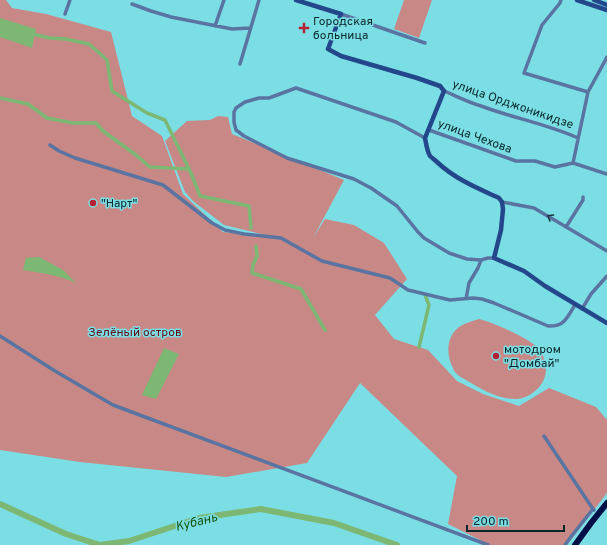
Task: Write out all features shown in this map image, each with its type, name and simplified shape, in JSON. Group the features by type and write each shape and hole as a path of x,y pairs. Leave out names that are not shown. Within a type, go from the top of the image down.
{"highway":[{"path":"575,545 596,511 607,503"},
{"path":"579,545 591,527 607,508"}],"street":[{"path":"66,14 70,0"},
{"path":"215,26 224,0"},
{"path":"240,64 259,0"},
{"path":"297,0 425,43"},
{"path":"561,0 542,25 524,73 588,92"},
{"path":"577,0 607,10"},
{"path":"594,0 607,5"},
{"path":"132,4 151,11 232,30 250,28"},
{"name":"улица Орджоникидзе","path":"342,14 328,49 341,56 417,78 440,86 444,91 481,106 534,122 578,138"},
{"path":"572,163 588,92 607,57"},
{"name":"улица Чехова","path":"425,138 396,122 296,88 269,98 259,98 245,102 236,108 234,112 236,130 244,136 287,158 354,179 371,188 397,206 424,238 449,253 466,259 481,260"},
{"path":"444,91 425,138 430,155 442,167 455,176 466,183 499,198 502,202 503,209 501,230 494,258"},
{"name":"улица Чехова","path":"429,130 516,161 535,162 555,167 572,163 607,174"},
{"path":"50,145 58,151 75,158 163,185 212,223 225,230 244,234 281,238 322,261 390,278 408,290 450,300 473,298 482,299 548,326 560,325 575,305"},
{"path":"566,227 583,200 583,197"},
{"path":"502,202 534,208 607,251"},
{"path":"466,299 469,283 481,260 494,258 524,271 575,305 607,323"},
{"path":"582,309 607,276"},
{"path":"0,336 54,371 113,405 488,545"},
{"path":"544,436 596,511 582,523 565,545"}],"green space":[{"name":"Зелёный остров","path":"0,0 6,0 12,8 46,14 111,32 132,116 162,136 183,194 223,232 273,237 224,225 193,201 185,192 165,141 187,121 210,120 218,116 228,117 232,134 344,180 313,238 325,219 354,225 384,243 407,279 375,315 394,339 428,350 457,381 483,394 519,406 549,388 596,407 607,420 607,493 567,545 490,545 448,524 457,476 360,383 307,463 226,477 80,462 0,450"},
{"path":"404,0 432,0 419,38 394,29"},
{"name":"мотодром \"Домбай\"","path":"479,319 522,337 541,351 545,362 546,373 544,380 538,389 533,393 517,399 504,398 484,390 455,372 448,352 448,346 452,336 459,327"}],"shaded area":[{"path":"0,18 36,29 32,48 0,37"},
{"path":"39,257 63,270 76,283 57,276 23,270 26,258"},
{"path":"164,348 179,354 156,399 142,395"}],"waterway":[{"path":"32,34 89,44 107,60 112,91 147,113 165,120 191,173 200,196 249,206 251,228"},
{"path":"0,98 28,104 47,118 73,123 96,123 103,131 150,167 188,169"},
{"path":"256,246 257,256 253,265 252,273 301,289 325,330"},
{"path":"419,347 429,305 425,295"},
{"name":"Кубань","path":"0,504 66,534 100,545 129,541 199,518 261,509 334,523 397,545"}],"place":[{"name":"Городская больница","path":"304,28"},
{"name":"\"Нарт\"","path":"93,203"},
{"name":"мотодром \"Домбай\"","path":"496,356"}]}
